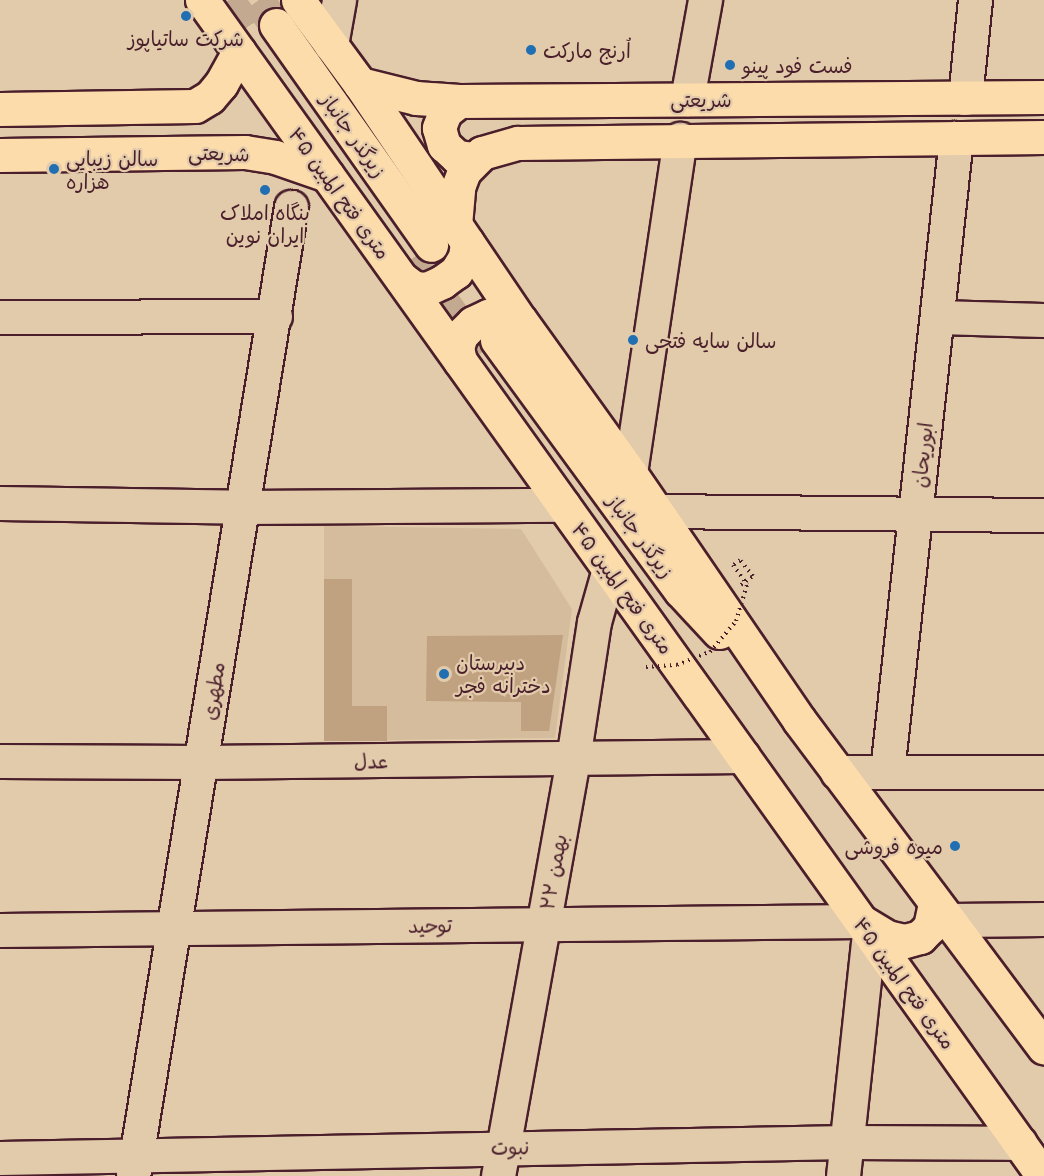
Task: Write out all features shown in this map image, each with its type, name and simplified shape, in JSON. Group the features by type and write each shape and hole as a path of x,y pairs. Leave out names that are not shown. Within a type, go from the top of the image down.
{"main road":[{"name":"۴۵ متری فتح المبین","path":"202,0 250,38 327,175 433,250 490,344 563,505 1043,1176"},
{"path":"0,109 195,106 210,97 221,84 250,38 223,21 226,11 234,0"},
{"name":"۴۵ متری فتح المبین","path":"298,0 360,84 433,250 490,344 630,473 799,720 1044,1048"},
{"name":"زیرگذر جانباز","path":"250,38 433,250"},
{"name":"شریعتی","path":"360,84 417,98 459,101 1044,97"},
{"path":"459,101 445,112 439,128 444,145 450,151 457,157 474,159"},
{"path":"195,106 210,116 214,133 205,148 197,152"},
{"name":"شریعتی","path":"474,159 495,147 518,143 1044,137"},
{"name":"شریعتی","path":"0,155 245,152 275,157 327,175"},
{"path":"433,250 464,171 474,159"},
{"name":"زیرگذر جانباز","path":"490,344 681,591 799,720"},
{"name":"زیرگذر جانباز","path":"490,344 659,605 743,756"},
{"path":"865,927 887,937 905,941 921,937 942,912"}],"street":[{"path":"331,45 339,0"},
{"path":"687,99 705,0"},
{"path":"965,98 975,0"},
{"name":"ابوریحان","path":"887,772 956,138"},
{"path":"630,473 680,140"},
{"name":"مطهری","path":"135,1166 291,207"},
{"path":"0,317 275,316"},
{"path":"937,317 1044,320"},
{"path":"0,503 243,507 563,505"},
{"path":"656,511 1044,514"},
{"name":"۲۲ بهمن","path":"501,1162 573,759 594,622 609,569"},
{"name":"عدل","path":"0,761 201,762 743,756"},
{"path":"837,772 1044,772"},
{"path":"942,912 1044,919"},
{"name":"توحید","path":"0,930 543,924 865,927"},
{"path":"843,1176 865,927"},
{"name":"نبوت","path":"0,1158 135,1166 501,1162 847,1142 1020,1143"}],"path":[{"path":"646,667 677,665 710,652 736,621 747,584 733,566 740,560 753,576"}],"shaded area":[{"name":"دبیرستان دخترانه فجر","path":"324,526 521,529 572,609 555,738 324,741"}],"building":[{"path":"324,579 352,579 352,706 387,706 387,741 324,741"},
{"path":"563,635 549,731 521,731 521,702 426,701 427,636"}],"tunnel":[{"path":"228,0 256,39"},
{"path":"258,0 276,25"},
{"path":"412,258 480,353"}],"place":[{"name":"شرکت ساتیاپوز","path":"186,16"},
{"name":"اُرنج مارکت","path":"531,50"},
{"name":"فست فود پینو","path":"730,65"},
{"name":"سالن زیبایی هزاره","path":"54,169"},
{"name":"بنگاه املاک ایران نوین","path":"265,190"},
{"name":"سالن سایه فتحی","path":"633,340"},
{"name":"دبیرستان دخترانه فجر","path":"444,674"},
{"name":"میوه فروشی","path":"955,846"}]}
